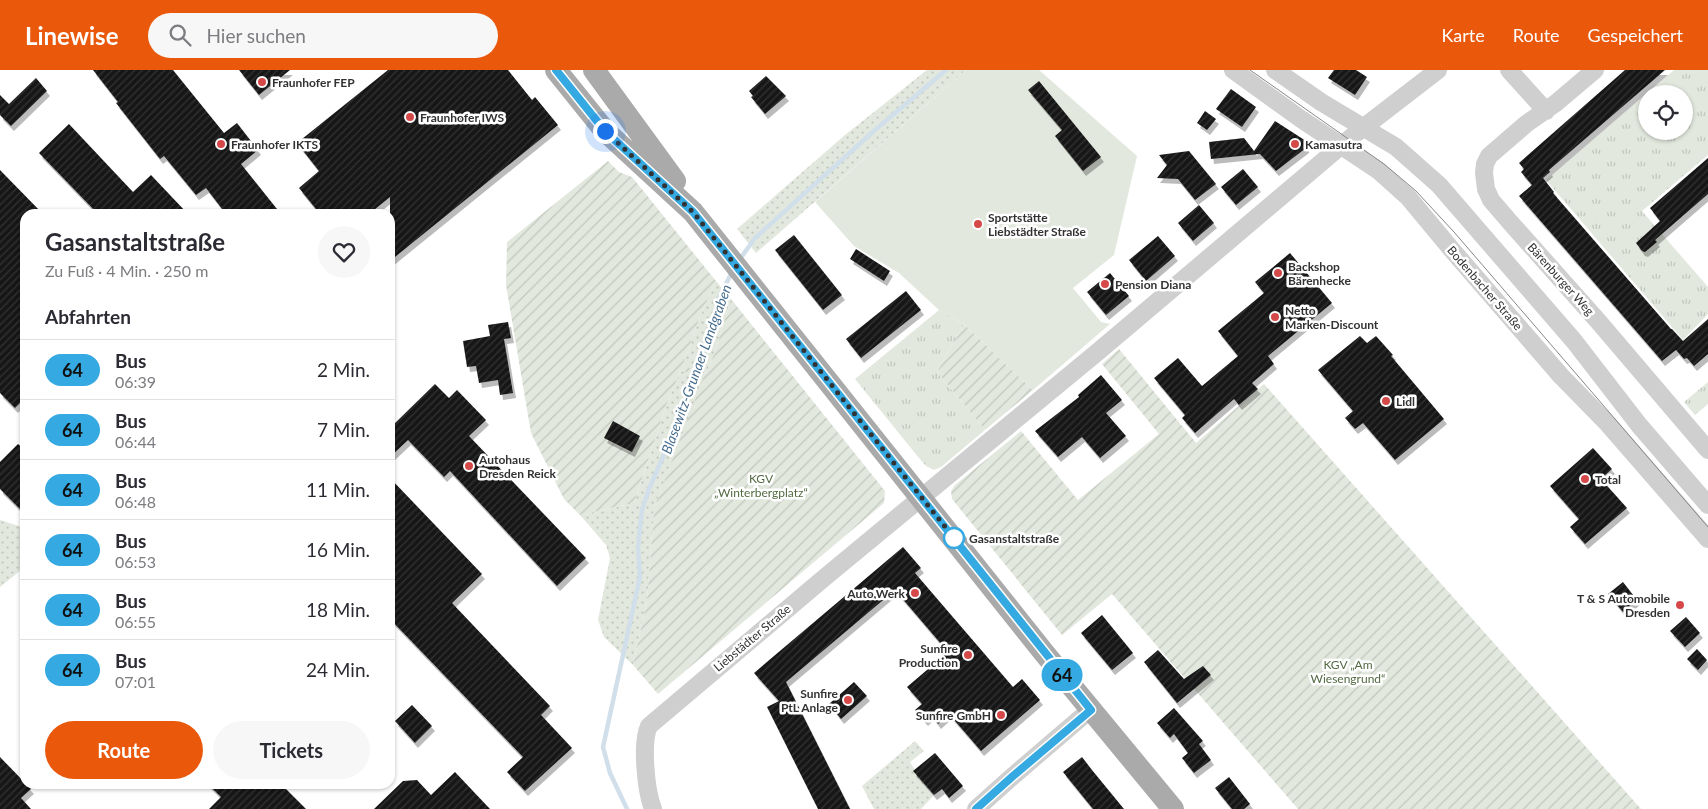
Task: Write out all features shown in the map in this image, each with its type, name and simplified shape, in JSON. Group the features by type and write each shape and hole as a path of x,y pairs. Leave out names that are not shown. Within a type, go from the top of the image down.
{"main road":[{"path":"556,70 605,131 693,212 1091,710 1173,809"},
{"path":"594,70 665,170 683,190 693,212"}],"street":[{"name":"Bodenbacher Straße","path":"1233,70 1301,119 1379,171 1408,197 1561,376 1608,424 1708,539"},
{"path":"1275,70 1322,102 1396,147 1450,197 1574,341 1639,425 1708,505"},
{"path":"1342,145 1438,70"},
{"path":"1509,70 1546,111"},
{"name":"Bärenburger Weg","path":"1595,70 1546,111 1526,124 1489,156 1485,164 1484,173 1486,189 1491,200 1708,450"},
{"name":"Liebstädter Straße","path":"653,809 646,776 645,733 649,726 1342,145"},
{"path":"976,809 1091,710"}],"green space":[{"path":"927,70 966,70 756,253 737,229 845,135"},
{"name":"Sportstätte Liebstädter Straße","path":"966,70 1039,70 1137,156 1114,255 1073,288 1101,322 1110,324 1033,390 964,324 939,310 899,273 854,246 815,202"},
{"path":"1674,70 1708,70 1708,155 1642,211 1708,287 1708,314 1683,340 1546,180 1638,101 1638,140 1693,140 1693,85 1656,85"},
{"name":"KGV „Winterbergplatz“","path":"608,161 619,172 632,177 716,281 700,316 683,365 706,374 731,299 885,491 884,503 658,694 633,665 647,601 654,508 703,379 681,370 667,403 634,503 580,515 564,499 531,433 506,285 507,242"},
{"path":"716,281 731,299 706,374 683,365 700,316"},
{"path":"939,310 964,324 937,372 985,430 941,467 934,470 926,466 919,458 855,379"},
{"path":"964,324 1033,390 985,430 937,372"},
{"name":"KGV „Am Wiesengrund“","path":"1119,349 1196,443 1264,384 1641,809 1298,809 1112,594 1062,635 952,499 951,491 955,485 1021,431 1078,500 1159,434 1102,364"},
{"path":"681,370 704,379 654,508 647,601 633,665 604,637 598,620 610,558 606,545 580,515 634,503 667,403"},
{"path":"1708,382 1708,404 1695,415 1684,402"},
{"path":"0,520 20,526 20,571 0,587"},
{"path":"915,741 924,751 910,762 915,770 913,771 934,795 921,809 874,809 862,786"}],"building":[{"name":"Fraunhofer IKTS","path":"93,70 173,70 224,133 237,123 258,150 241,164 277,209 222,209 206,188 196,195 164,156 160,159 116,103 118,102"},
{"name":"Fraunhofer FEP","path":"239,70 290,70 259,95"},
{"name":"Fraunhofer IWS","path":"388,70 508,70 532,100 535,97 558,125 395,257 395,209 390,209 390,197 375,209 316,209 299,188 319,171 297,143"},
{"path":"1334,70 1356,70 1367,77 1355,95 1328,78"},
{"path":"1625,70 1665,70 1648,85 1638,85 1638,93 1549,170 1550,172 1543,178 1553,193 1683,341 1708,319 1708,354 1694,366 1676,350 1662,361 1519,196 1532,185 1521,172 1524,169 1519,163"},
{"path":"766,76 786,96 765,114 751,97 753,96 749,91"},
{"path":"36,78 47,91 11,126 0,115 0,95 9,104"},
{"path":"1039,81 1101,157 1083,171 1055,136 1062,130 1028,90"},
{"path":"1231,89 1256,107 1242,127 1216,109"},
{"path":"1205,111 1216,119 1207,130 1197,123"},
{"path":"1275,121 1306,141 1306,148 1276,171 1260,154 1211,159 1209,142 1244,138 1254,151"},
{"path":"69,124 133,192 151,175 183,209 93,209 39,153"},
{"path":"1189,151 1216,184 1195,200 1178,179 1157,178 1167,165 1159,155"},
{"path":"1708,158 1708,194 1655,240 1657,242 1645,252 1642,251 1636,243 1660,221 1650,208"},
{"path":"1243,169 1258,187 1236,205 1221,187"},
{"path":"0,170 38,209 20,209 20,403 15,408 0,393"},
{"path":"1199,205 1214,223 1193,241 1178,223"},
{"path":"794,235 842,295 823,310 775,250"},
{"path":"1158,236 1175,256 1146,281 1129,260"},
{"path":"856,249 890,271 884,281 850,259"},
{"name":"Netto Marken-Discount","path":"1290,253 1332,303 1268,356 1274,364 1252,383 1258,389 1239,405 1234,399 1195,433 1182,418 1185,415 1154,378 1178,358 1202,386 1238,356 1218,331 1264,293 1255,282"},
{"path":"1110,273 1129,296 1106,315 1087,292"},
{"path":"906,291 921,310 861,358 846,339"},
{"path":"508,322 511,338 504,339 513,393 500,395 498,380 479,383 476,366 467,367 463,341 490,336 488,325"},
{"name":"Lidl","path":"1360,336 1367,343 1376,336 1444,419 1395,460 1363,423 1355,429 1345,418 1353,411 1318,370"},
{"path":"1101,375 1122,400 1106,413 1126,436 1100,458 1082,437 1058,457 1035,431 1079,397 1078,395"},
{"path":"435,384 449,398 457,390 486,420 469,436 586,558 557,586 450,471 444,477 408,440 395,452 395,423"},
{"path":"613,421 640,436 632,452 604,438"},
{"path":"18,444 20,446 20,509 0,489 0,462"},
{"path":"1593,448 1612,469 1601,479 1627,508 1585,544 1570,527 1579,519 1550,486"},
{"path":"395,483 482,574 452,603 550,706 541,715 572,748 525,791 507,772 523,757 395,624"},
{"path":"903,547 921,568 915,573 1013,687 1022,679 1040,700 981,751 949,714 938,724 931,715 925,721 915,710 922,704 907,687 948,652 895,590 786,682 850,809 818,809 767,707 779,701 754,673"},
{"path":"1623,582 1637,600 1623,612 1608,594"},
{"path":"1102,615 1133,653 1112,670 1081,633"},
{"path":"1686,617 1700,633 1685,647 1670,631"},
{"path":"1697,649 1707,660 1698,670 1687,659"},
{"path":"1158,650 1184,679 1203,666 1211,675 1177,703 1144,662"},
{"name":"Sunfire PtL Anlage","path":"854,682 867,696 841,719 829,704"},
{"path":"412,705 432,726 415,743 395,721"},
{"path":"1174,708 1203,741 1199,744 1211,760 1194,773 1182,758 1188,753 1174,734 1170,738 1157,723"},
{"path":"935,753 963,786 949,798 942,789 934,795 913,771"},
{"path":"0,757 20,778 20,789 31,789 21,798 31,809 0,809"},
{"path":"1082,757 1124,809 1093,809 1063,772"},
{"path":"455,772 490,809 374,809 403,781 417,780 431,795"},
{"path":"1229,777 1250,804 1244,809 1232,809 1215,788"},
{"path":"213,789 286,789 306,809 209,809 221,797"}],"waterway":[{"name":"Blasewitz‐Grunaer Landgraben","path":"740,259 755,238 875,130 946,70"},
{"name":"Blasewitz‐Grunaer Landgraben","path":"627,809 610,773 603,747 640,577 638,547 642,510 649,489 686,404 698,364 706,347 719,298 732,272"}],"tram line":[{"path":"1250,70 1384,164 1416,191 1454,232 1708,527"}],"bus line":[{"name":"64","path":"556,70 605,131 693,212 1091,710 976,809"}],"place":[{"name":"Fraunhofer FEP","path":"262,82"},
{"name":"Fraunhofer IWS","path":"410,117"},
{"name":"Fraunhofer IKTS","path":"221,144"},
{"name":"Kamasutra","path":"1295,144"},
{"name":"Sportstätte Liebstädter Straße","path":"978,224"},
{"name":"Backshop Bärenhecke","path":"1278,273"},
{"name":"Pension Diana","path":"1105,284"},
{"name":"Netto Marken-Discount","path":"1275,317"},
{"name":"Lidl","path":"1386,401"},
{"name":"Autohaus Dresden Reick","path":"469,466"},
{"name":"Total","path":"1585,479"},
{"name":"Gasanstaltstraße","path":"954,538"},
{"name":"Auto.Werk","path":"915,593"},
{"name":"T & S Automobile Dresden","path":"1680,605"},
{"name":"Sunfire Production","path":"968,655"},
{"name":"Sunfire PtL Anlage","path":"848,700"},
{"name":"Sunfire GmbH","path":"1001,715"}],"route":[{"path":"605,131 693,212 954,538"}]}
